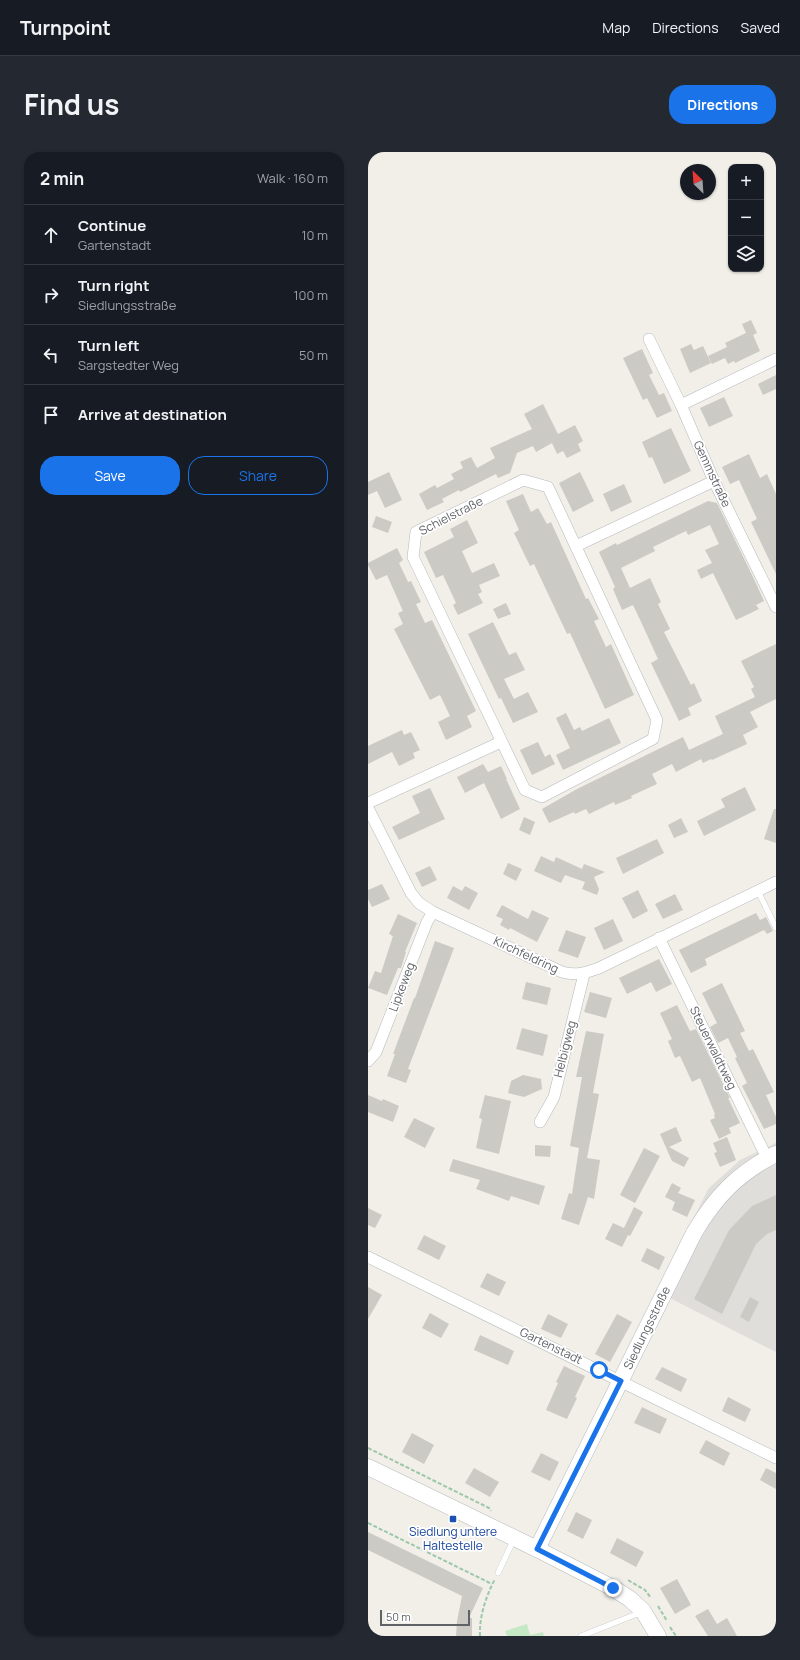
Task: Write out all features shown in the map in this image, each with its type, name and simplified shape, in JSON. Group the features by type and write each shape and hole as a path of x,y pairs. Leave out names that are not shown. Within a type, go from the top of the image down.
{"street":[{"name":"Gemmstraße","path":"650,339 714,480 776,607"},
{"path":"681,405 776,360"},
{"name":"Schielstraße","path":"523,480 548,487 657,720 653,739 542,797 525,790 501,742 414,557 416,532 523,480"},
{"path":"576,546 714,480"},
{"path":"368,803 501,742"},
{"name":"Kirchfeldring","path":"368,808 411,893 419,903 433,912 562,972 573,975 584,974 776,882"},
{"name":"Lipkeweg","path":"368,1061 376,1052 427,922 433,912"},
{"name":"Steuerwaldtweg","path":"659,938 772,1156"},
{"name":"Helbigweg","path":"540,1122 554,1097 584,974"},
{"name":"Siedlungsstraße","path":"537,1549 694,1233 703,1218 726,1189 738,1177 772,1156"},
{"name":"Gartenstadt","path":"368,1257 776,1458"},
{"path":"368,1467 537,1549 613,1588 630,1599 643,1611 658,1636"}],"lane":[{"path":"758,891 776,928"},
{"path":"498,1573 514,1538"},
{"path":"581,1636 643,1611"}],"path":[{"path":"368,1523 492,1584"},
{"path":"480,1636 484,1606 492,1584 498,1573"}],"shaded area":[{"path":"776,1143 776,1352 658,1292 708,1189 740,1160"}],"green space":[{"path":"527,1624 530,1635 543,1632 544,1636 507,1636 505,1631"}],"building":[{"path":"751,320 757,333 753,335 760,351 735,363 734,361 728,364 725,358 712,364 708,356 727,347 725,343 746,333 742,324"},
{"path":"691,344 694,350 703,346 711,363 690,373 680,349"},
{"path":"642,349 653,373 649,375 659,395 664,393 672,411 657,418 647,398 643,400 623,358"},
{"path":"776,375 776,389 763,395 758,384"},
{"path":"724,397 733,416 709,427 700,408"},
{"path":"543,404 558,434 575,425 583,441 578,444 581,451 567,458 563,451 557,454 552,443 536,452 533,446 517,453 510,473 498,478 496,474 460,492 459,490 442,499 444,502 427,510 419,494 435,485 437,488 454,479 451,474 463,468 460,462 471,457 477,468 495,458 490,448 532,429 524,414"},
{"path":"671,428 691,471 664,484 652,457 649,458 642,442"},
{"path":"749,454 760,478 767,474 776,494 776,574 751,522 757,519 739,480 730,484 722,467"},
{"path":"389,472 402,500 385,508 377,491 368,495 368,482"},
{"path":"580,472 594,501 573,512 559,483"},
{"path":"624,484 632,502 611,512 603,494"},
{"path":"523,494 531,512 538,508 547,524 551,522 586,599 588,598 599,619 594,621 606,647 611,644 634,695 605,709 570,633 567,634 534,564 530,566 514,533 519,530 506,501"},
{"path":"708,501 717,503 754,579 764,601 756,605 759,609 736,620 713,573 701,579 697,570 712,563 705,550 719,544 710,525 688,535 686,531 653,547 655,551 621,568 630,588 650,578 661,602 658,604 670,629 664,632 691,685 694,683 702,701 688,708 691,715 679,721 651,663 658,659 642,624 633,605 622,610 613,589 615,587 599,552 616,543 617,545"},
{"path":"376,516 392,522 388,533 372,527"},
{"path":"467,520 478,543 462,551 472,573 494,563 500,576 479,585 482,592 478,594 483,603 458,615 453,605 456,603 443,575 436,578 424,552 454,537 450,529"},
{"path":"397,548 403,560 399,563 408,582 411,581 421,602 416,604 425,623 432,620 476,711 467,716 472,727 446,740 438,722 450,716 440,695 430,700 394,629 403,624 398,613 403,611 387,575 376,580 368,565 368,563"},
{"path":"506,603 511,614 498,619 493,609"},
{"path":"493,622 509,655 516,652 525,670 504,679 514,699 528,692 538,712 513,723 501,698 499,699 468,634"},
{"path":"776,644 776,699 750,712 758,727 743,735 747,744 703,763 701,759 676,772 672,764 652,774 657,784 631,796 632,798 615,805 614,802 589,814 586,809 575,814 574,812 549,823 542,809 577,789 683,737 689,750 723,734 715,716 755,697 751,689 754,687 741,661"},
{"path":"566,713 574,730 580,727 582,731 609,718 621,743 563,770 556,755 570,748 556,718"},
{"path":"402,730 404,735 411,732 420,750 413,753 415,758 399,766 392,752 368,764 368,746"},
{"path":"538,742 545,757 550,754 555,764 532,775 520,750"},
{"path":"483,764 488,772 501,766 520,809 501,819 484,783 465,793 457,777"},
{"path":"745,787 756,810 704,836 697,821 725,807 721,799"},
{"path":"430,788 445,819 399,840 392,827 420,813 412,796"},
{"path":"774,809 776,809 776,843 764,839"},
{"path":"524,817 535,822 530,835 519,830"},
{"path":"681,818 688,832 674,838 668,825"},
{"path":"657,839 664,853 623,874 616,858"},
{"path":"541,856 554,862 556,857 582,869 584,864 605,872 594,877 599,889 597,895 582,889 585,882 565,875 561,883 534,871"},
{"path":"508,863 522,869 516,881 503,874"},
{"path":"430,866 437,880 422,887 415,873"},
{"path":"382,884 390,899 372,907 368,899 368,890"},
{"path":"453,886 462,891 465,886 478,893 469,910 447,898"},
{"path":"638,890 648,911 633,919 622,898"},
{"path":"675,894 683,910 663,919 655,904"},
{"path":"502,905 528,919 532,910 549,918 537,942 510,928 509,930 500,925 503,919 496,916"},
{"path":"756,913 760,920 766,917 773,931 767,934 764,930 705,959 707,965 691,973 679,950"},
{"path":"398,914 417,923 405,952 401,968 398,968 387,995 368,988 375,971 381,973 393,936 389,934"},
{"path":"613,919 623,941 604,950 594,928"},
{"path":"566,930 586,937 578,958 558,951"},
{"path":"435,941 454,948 408,1069 411,1070 406,1083 387,1076 395,1054 393,1054"},
{"path":"659,959 672,984 656,992 651,982 627,994 619,978"},
{"path":"526,982 551,988 547,1005 522,999"},
{"path":"722,983 745,1031 740,1033 749,1051 753,1049 774,1092 766,1095 776,1117 776,1124 764,1129 742,1086 747,1083 735,1058 737,1057 728,1038 718,1043 710,1027 717,1023 702,993"},
{"path":"590,992 612,998 606,1018 584,1012"},
{"path":"677,1005 690,1031 696,1029 730,1098 728,1098 740,1123 729,1128 731,1133 719,1139 710,1120 715,1118 715,1114 700,1078 692,1082 680,1056 675,1058 668,1041 672,1039 660,1013"},
{"path":"522,1028 548,1035 543,1056 516,1049"},
{"path":"586,1031 604,1034 593,1093 599,1094 587,1158 600,1160 594,1199 588,1197 579,1225 561,1219 569,1193 572,1194 579,1148 570,1146 582,1077 576,1077"},
{"path":"523,1075 541,1079 542,1089 524,1097 508,1093 511,1081"},
{"path":"368,1095 382,1101 383,1099 399,1106 393,1122 368,1112"},
{"path":"485,1095 511,1101 499,1154 476,1148 482,1119 479,1118"},
{"path":"414,1118 435,1128 425,1148 404,1137"},
{"path":"676,1127 682,1141 669,1147 689,1158 684,1167 672,1161 660,1134"},
{"path":"727,1137 736,1160 720,1167 714,1153 717,1152 713,1143"},
{"path":"535,1145 551,1146 550,1157 535,1156"},
{"path":"644,1148 660,1156 635,1203 620,1195"},
{"path":"453,1159 545,1186 539,1205 511,1196 509,1201 476,1189 480,1180 449,1171"},
{"path":"672,1183 681,1188 678,1193 695,1200 687,1217 672,1210 675,1202 665,1197"},
{"path":"776,1195 776,1230 767,1234 756,1244 722,1314 694,1299 729,1230 752,1206"},
{"path":"634,1207 643,1212 630,1236 628,1235 622,1247 605,1239 613,1223 624,1228"},
{"path":"368,1208 382,1215 375,1228 368,1225"},
{"path":"424,1235 446,1246 439,1260 417,1249"},
{"path":"647,1248 665,1257 659,1270 641,1261"},
{"path":"487,1273 506,1282 499,1296 480,1287"},
{"path":"368,1287 382,1295 368,1319"},
{"path":"750,1297 759,1302 749,1322 740,1317"},
{"path":"430,1313 449,1324 441,1338 422,1328"},
{"path":"548,1314 568,1324 561,1338 541,1329"},
{"path":"617,1314 632,1322 610,1362 595,1354"},
{"path":"480,1335 514,1351 508,1365 474,1350"},
{"path":"564,1366 585,1376 567,1419 546,1410 558,1383 556,1382"},
{"path":"662,1367 687,1379 681,1392 655,1379"},
{"path":"728,1397 751,1409 745,1422 722,1411"},
{"path":"642,1407 667,1419 660,1434 634,1423"},
{"path":"412,1433 434,1445 424,1464 402,1452"},
{"path":"706,1440 730,1453 724,1466 699,1453"},
{"path":"541,1453 559,1462 550,1481 531,1472"},
{"path":"474,1468 499,1482 490,1497 465,1483"},
{"path":"766,1468 776,1473 776,1489 760,1480"},
{"path":"576,1512 592,1520 583,1539 567,1531"},
{"path":"368,1532 483,1588 469,1618 472,1618 472,1636 456,1636 457,1621 462,1596 368,1550"},
{"path":"617,1538 644,1552 636,1567 610,1553"},
{"path":"677,1579 691,1605 675,1614 660,1588"},
{"path":"708,1609 717,1624 727,1618 737,1636 708,1636 695,1616"}],"place":[{"name":"Siedlung untere Haltestelle","path":"453,1519"}],"route":[{"path":"599,1370 621,1381 537,1549 613,1588"}]}
